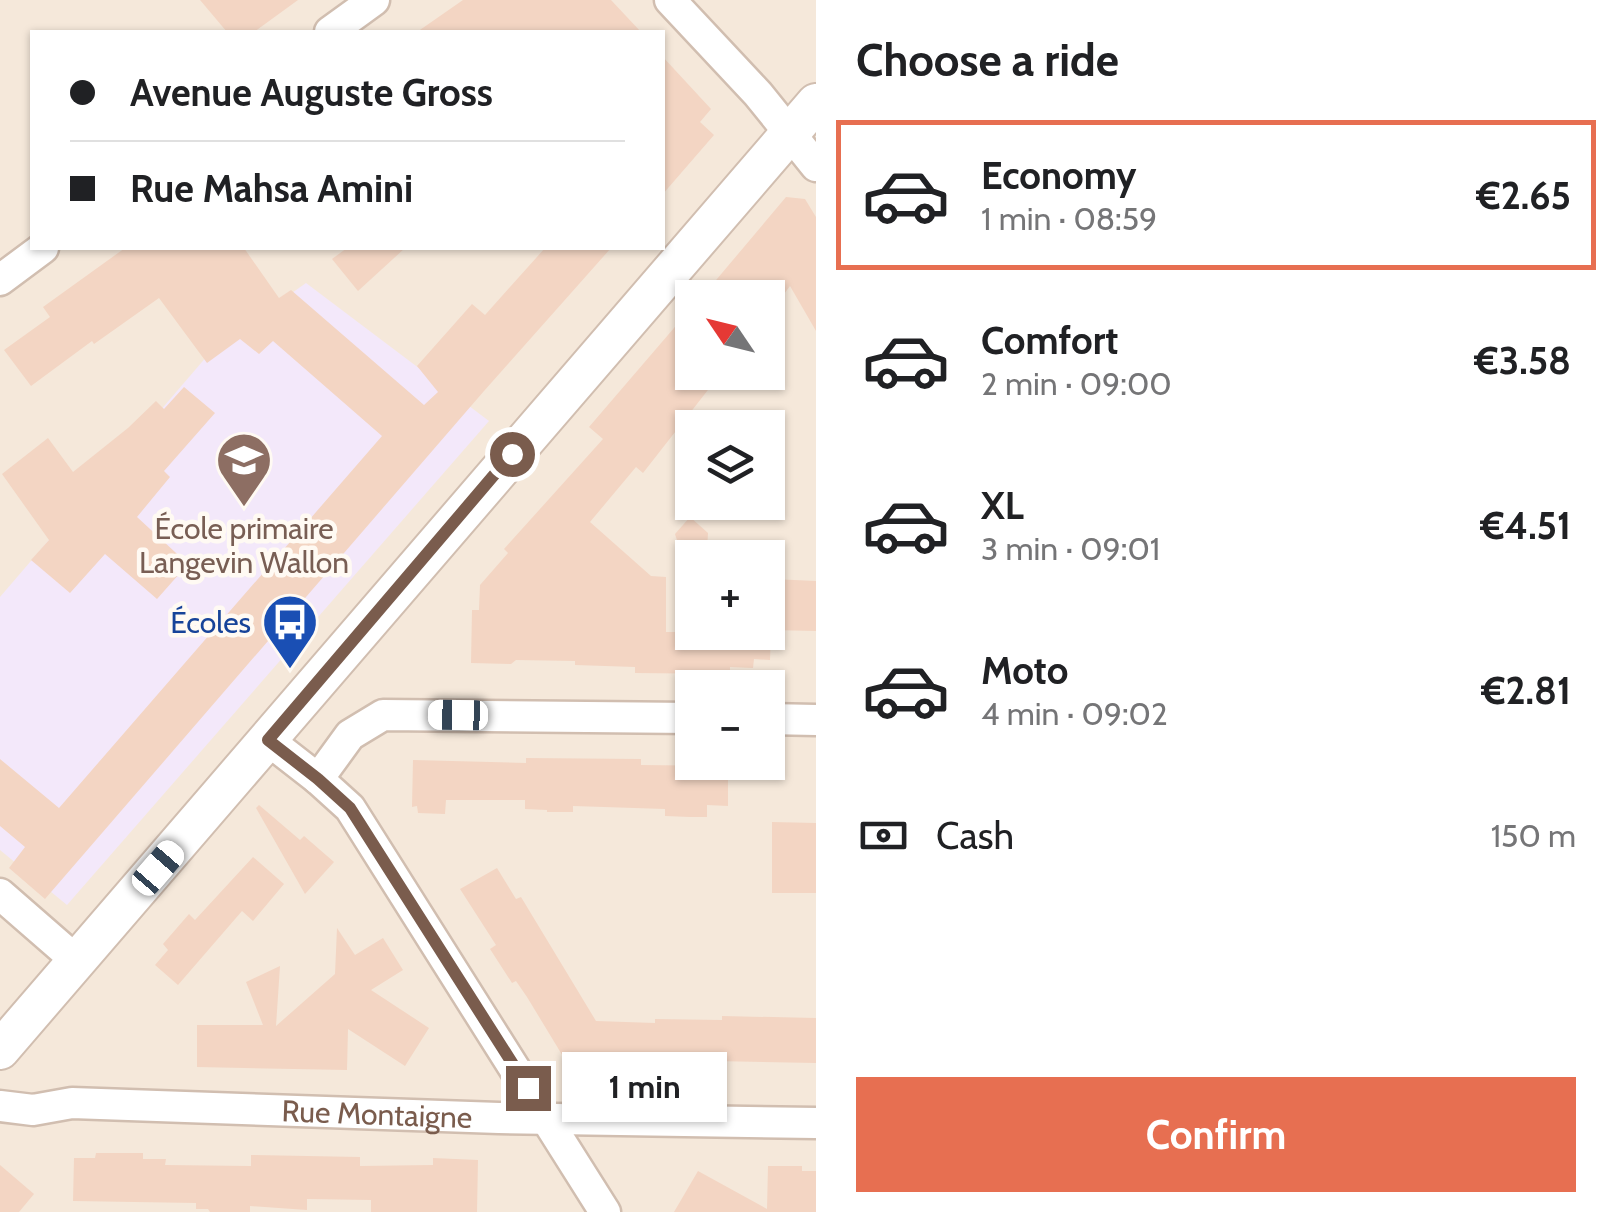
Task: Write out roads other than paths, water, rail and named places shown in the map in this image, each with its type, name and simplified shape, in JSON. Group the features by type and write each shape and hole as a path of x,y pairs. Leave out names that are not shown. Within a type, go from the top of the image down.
{"street":[{"path":"333,30 374,0"},
{"path":"670,0 816,166"},
{"path":"0,1050 816,103"},
{"path":"0,280 40,250"},
{"path":"318,779 350,735 382,715 675,718"},
{"path":"785,719 816,720"},
{"path":"268,740 350,808 605,1212"},
{"path":"0,894 78,962"},
{"name":"Rue Montaigne","path":"0,1106 33,1110 72,1103 816,1123"}],"place":[{"name":"École primaire Langevin Wallon","path":"244,509"},
{"name":"Écoles","path":"290,671"}]}
